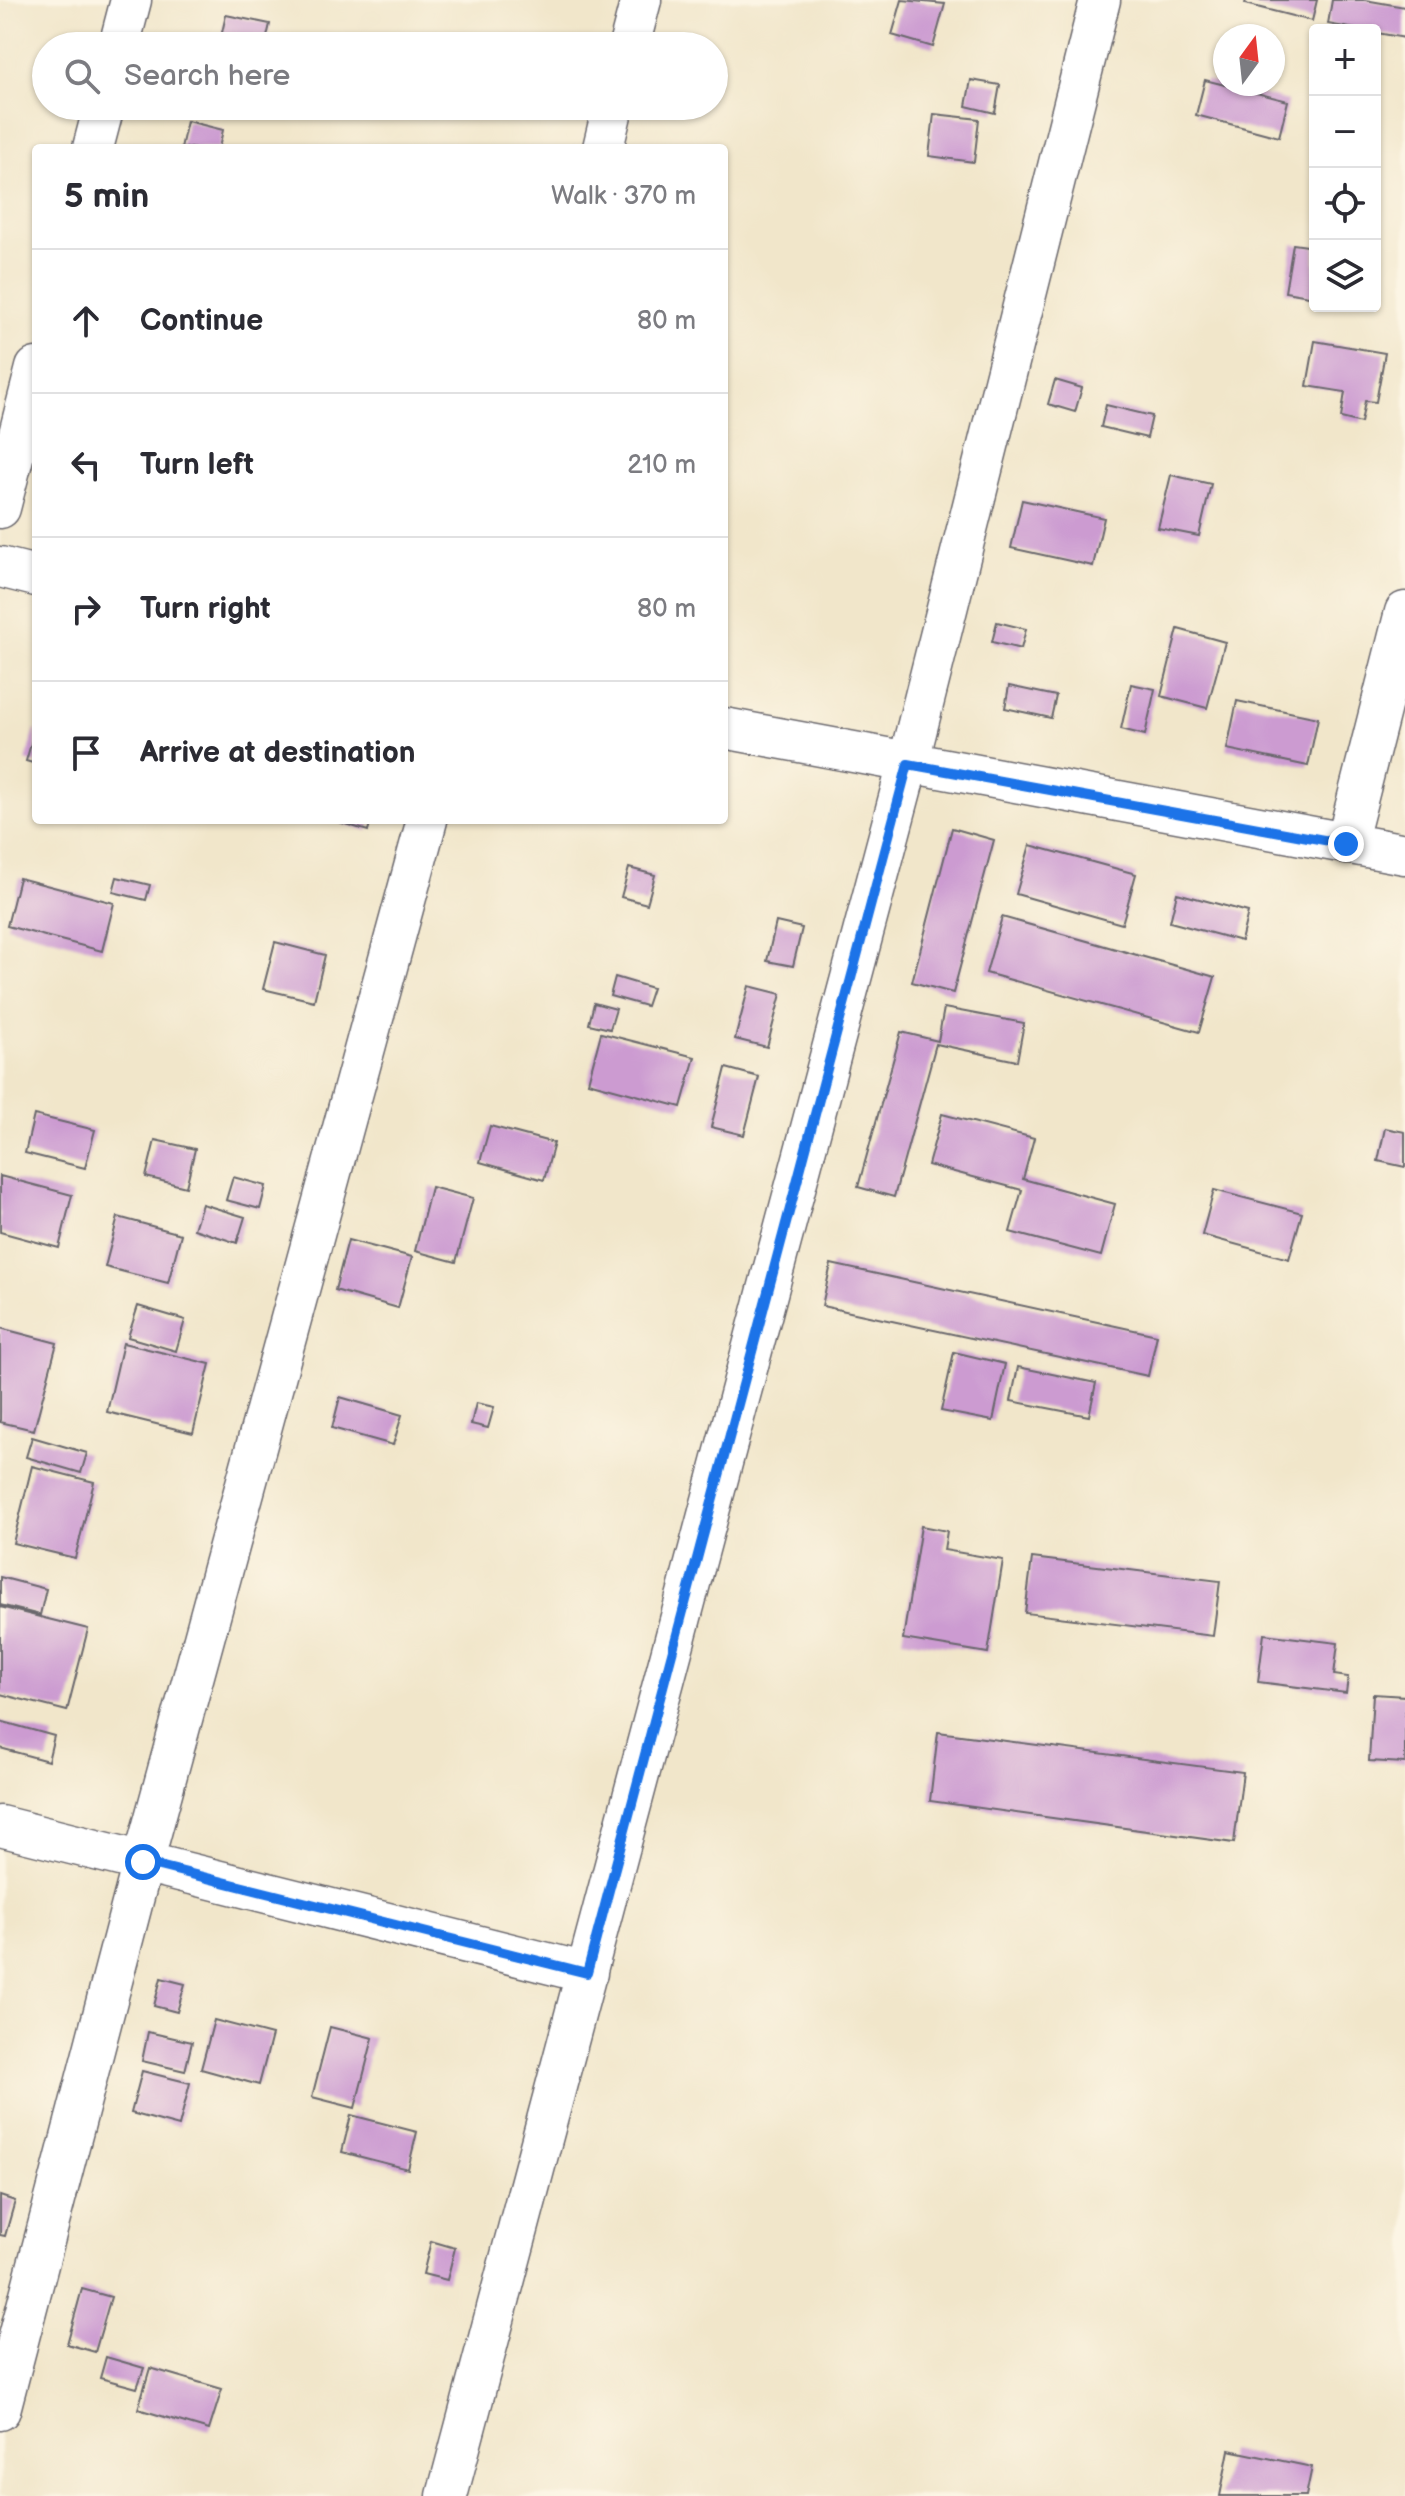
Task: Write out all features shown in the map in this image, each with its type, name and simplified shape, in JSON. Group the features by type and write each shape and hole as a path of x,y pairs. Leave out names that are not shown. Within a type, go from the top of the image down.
{"street":[{"path":"123,32 131,0"},
{"path":"633,32 641,0"},
{"path":"447,2496 908,764 1100,0"},
{"path":"94,144 100,120"},
{"path":"604,144 610,120"},
{"path":"0,508 32,384"},
{"path":"0,567 32,575"},
{"path":"1346,844 1405,612"},
{"path":"728,729 1405,854"},
{"path":"0,2410 143,1862 426,824"},
{"path":"0,1826 587,1973"}],"building":[{"path":"902,0 945,4 933,47 892,35"},
{"path":"1246,0 1317,0 1312,21 1245,4"},
{"path":"1332,0 1365,0 1405,7 1405,38 1381,34 1381,24 1328,24"},
{"path":"226,15 270,24 268,32 222,32"},
{"path":"971,80 1000,85 995,113 966,106"},
{"path":"1205,80 1213,82 1213,96 1268,96 1288,101 1279,137 1196,115"},
{"path":"934,114 979,119 974,162 929,156"},
{"path":"187,121 223,130 220,144 182,144"},
{"path":"1293,244 1309,246 1309,296 1285,292"},
{"path":"1315,341 1385,353 1376,402 1365,401 1361,423 1341,418 1345,392 1307,386"},
{"path":"1055,380 1082,388 1075,412 1048,404"},
{"path":"1106,405 1152,416 1147,438 1101,427"},
{"path":"1171,475 1211,484 1199,536 1158,528"},
{"path":"1022,500 1104,518 1093,566 1011,548"},
{"path":"997,622 1026,629 1021,649 992,642"},
{"path":"1178,629 1225,642 1207,708 1161,696"},
{"path":"1131,684 1155,689 1145,735 1121,729"},
{"path":"1009,686 1056,696 1051,718 1005,708"},
{"path":"1237,701 1318,718 1308,766 1227,749"},
{"path":"32,740 32,763 26,761"},
{"path":"345,824 370,824 368,831"},
{"path":"952,828 994,840 953,993 912,982"},
{"path":"1030,845 1136,874 1122,924 1016,894"},
{"path":"629,868 655,875 647,904 621,897"},
{"path":"117,877 150,885 146,900 113,892"},
{"path":"19,878 114,903 102,951 7,926"},
{"path":"1177,893 1248,912 1241,941 1170,922"},
{"path":"1002,917 1215,977 1199,1032 986,973"},
{"path":"776,922 802,928 793,966 767,961"},
{"path":"275,942 325,955 314,1001 263,989"},
{"path":"615,977 652,988 646,1006 610,996"},
{"path":"749,986 781,994 767,1047 735,1039"},
{"path":"594,1003 616,1009 610,1029 589,1024"},
{"path":"944,1008 1024,1023 1017,1061 936,1044 894,1197 858,1187 901,1032 938,1041"},
{"path":"601,1033 695,1057 681,1107 588,1082"},
{"path":"726,1068 759,1077 744,1135 711,1127"},
{"path":"942,1114 1034,1138 1023,1179 1115,1204 1101,1256 1010,1232 1022,1190 928,1165"},
{"path":"34,1115 95,1130 85,1168 25,1153"},
{"path":"490,1126 554,1143 544,1180 480,1162"},
{"path":"1385,1128 1405,1132 1405,1167 1378,1161"},
{"path":"155,1140 195,1149 186,1187 146,1177"},
{"path":"0,1176 72,1195 59,1248 0,1232"},
{"path":"233,1177 266,1186 260,1209 226,1200"},
{"path":"431,1187 473,1198 456,1262 415,1251"},
{"path":"1214,1190 1302,1213 1289,1259 1202,1235"},
{"path":"202,1204 245,1217 237,1243 194,1229"},
{"path":"118,1217 181,1234 168,1283 105,1267"},
{"path":"348,1240 412,1257 398,1308 335,1290"},
{"path":"831,1264 1157,1335 1148,1376 822,1306"},
{"path":"138,1306 185,1320 176,1351 128,1337"},
{"path":"0,1328 57,1343 34,1430 0,1422"},
{"path":"123,1343 210,1364 193,1433 107,1412"},
{"path":"954,1352 1005,1364 993,1421 941,1411"},
{"path":"1018,1367 1096,1383 1089,1416 1011,1401"},
{"path":"340,1397 402,1415 393,1445 332,1428"},
{"path":"476,1403 494,1407 488,1428 471,1424"},
{"path":"32,1437 87,1453 81,1473 26,1457"},
{"path":"32,1466 94,1482 75,1558 13,1543"},
{"path":"921,1526 947,1531 944,1550 1003,1560 988,1653 903,1639"},
{"path":"1032,1558 1220,1581 1213,1636 1025,1613"},
{"path":"0,1577 46,1589 40,1615 0,1605"},
{"path":"0,1607 88,1629 67,1711 0,1694"},
{"path":"1264,1634 1338,1643 1334,1675 1348,1677 1346,1693 1258,1682"},
{"path":"1373,1694 1405,1696 1405,1763 1369,1761"},
{"path":"0,1721 54,1736 48,1761 0,1748"},
{"path":"938,1732 1243,1772 1234,1843 930,1801"},
{"path":"161,1978 185,1984 177,2012 154,2006"},
{"path":"214,2020 272,2035 259,2085 201,2069"},
{"path":"330,2027 373,2038 355,2108 312,2097"},
{"path":"148,2032 192,2042 185,2071 142,2061"},
{"path":"142,2071 190,2083 179,2126 131,2113"},
{"path":"351,2115 417,2132 408,2169 342,2152"},
{"path":"0,2196 15,2201 5,2236 0,2235"},
{"path":"431,2241 455,2248 447,2280 423,2274"},
{"path":"82,2289 111,2297 95,2352 67,2344"},
{"path":"106,2357 144,2368 137,2388 100,2378"},
{"path":"150,2368 222,2389 209,2430 138,2409"},
{"path":"1229,2450 1312,2467 1306,2496 1220,2496"}],"route":[{"path":"143,1862 587,1973 908,764 1346,844"}]}
